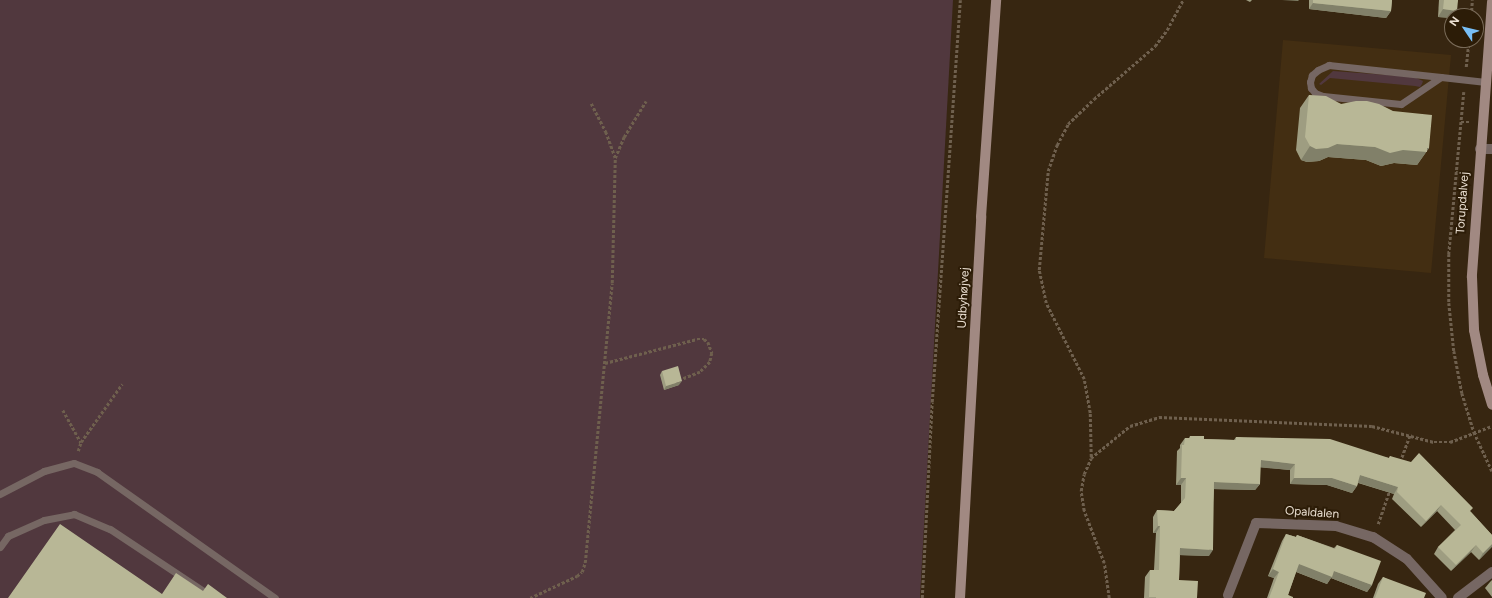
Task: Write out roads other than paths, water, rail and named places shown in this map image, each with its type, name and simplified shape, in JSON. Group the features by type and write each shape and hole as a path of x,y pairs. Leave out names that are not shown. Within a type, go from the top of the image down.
{"street":[{"name":"Udbyhøjvej","path":"960,598 981,225 996,0"},
{"name":"Torupdalvej","path":"1492,2 1480,149 1472,278 1474,330 1483,375 1492,404"},
{"path":"1480,149 1492,149"},
{"name":"Opaldalen","path":"1228,595 1256,523 1336,526 1373,537 1407,558 1442,598"},
{"path":"1458,598 1492,572"}],"lane":[{"path":"1442,77 1401,104 1323,96 1316,93 1311,88 1310,82 1312,75 1318,70 1329,65 1442,77 1486,82"},
{"path":"0,494 44,471 74,463 97,472 275,598"},
{"path":"0,547 8,536 44,520 74,514 110,529 214,598"}]}
